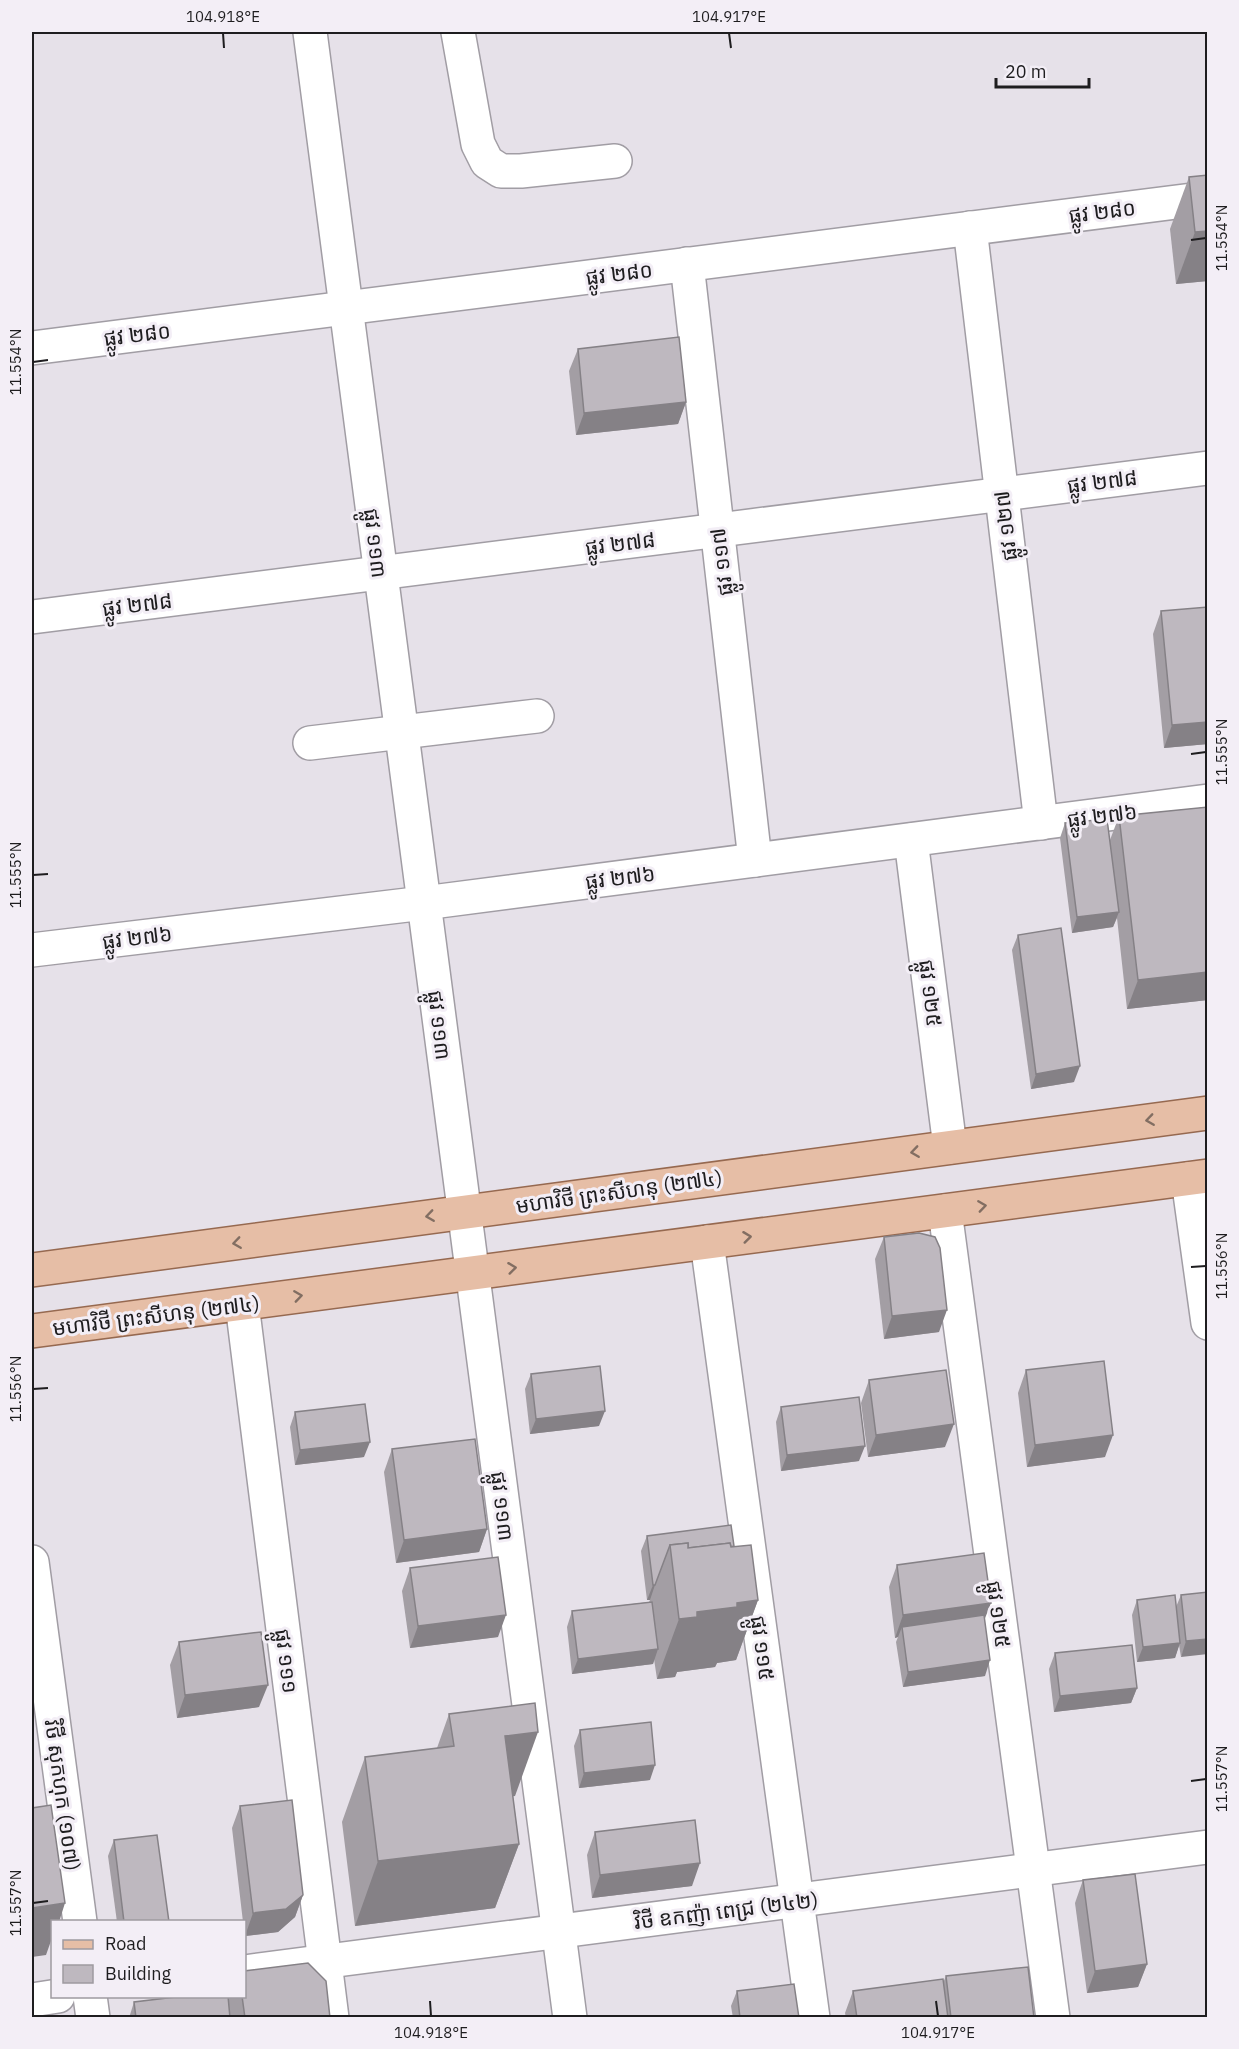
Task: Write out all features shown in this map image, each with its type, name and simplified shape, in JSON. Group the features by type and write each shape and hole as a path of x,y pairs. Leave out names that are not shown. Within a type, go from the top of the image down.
{"main road":[{"name":"មហាវិថី ព្រះសីហនុ (២៧៤)","path":"32,1270 1208,1113"},
{"name":"មហាវិថី ព្រះសីហនុ (២៧៤)","path":"32,1331 1198,1178"}],"street":[{"name":"ផ្លូវ ១១៣","path":"310,32 570,2018"},
{"path":"458,32 478,144 487,162 501,171 522,171 615,161"},
{"name":"ផ្លូវ ២៨០","path":"32,348 1208,198"},
{"name":"ផ្លូវ ១២៧","path":"970,228 1041,823"},
{"name":"ផ្លូវ ១១៧","path":"687,264 755,860"},
{"name":"ផ្លូវ ២៧៨","path":"32,617 1208,468"},
{"path":"310,742 537,716"},
{"name":"ផ្លូវ ២៧៦","path":"32,950 424,903 1208,801"},
{"name":"ផ្លូវ ១២៥","path":"911,840 950,1147"},
{"path":"1198,1178 1208,1323"},
{"name":"ផ្លូវ ១២៥","path":"945,1211 1053,2018"},
{"name":"ផ្លូវ ១១៥","path":"706,1242 813,2018"},
{"name":"ផ្លូវ ១១១","path":"242,1304 332,2018"},
{"name":"វិថី សុកហុក (១០៧)","path":"32,1562 80,1920"},
{"name":"វិថី ឧកញ៉ា ពេជ្រ (២៤២)","path":"246,1972 1208,1847"},
{"path":"32,2000 51,1997"},
{"path":"90,1998 93,2018"}],"building":[{"path":"1208,175 1208,231 1195,232 1189,177"},
{"path":"679,337 686,402 584,413 578,349"},
{"path":"1208,607 1208,722 1172,725 1161,611"},
{"path":"1208,807 1208,972 1138,980 1119,816"},
{"path":"1107,819 1119,912 1077,917 1065,823"},
{"path":"1061,928 1080,1066 1036,1074 1018,935"},
{"path":"919,1233 935,1237 940,1248 947,1310 892,1316 884,1237"},
{"path":"1104,1361 1113,1435 1035,1445 1026,1370"},
{"path":"600,1366 605,1411 536,1419 531,1374"},
{"path":"946,1370 954,1424 876,1435 869,1380"},
{"path":"859,1397 865,1446 787,1455 781,1407"},
{"path":"365,1404 370,1442 300,1450 295,1412"},
{"path":"475,1439 487,1529 404,1540 392,1449"},
{"path":"731,1525 734,1546 731,1547 730,1543 688,1548 688,1543 670,1545 655,1585 653,1585 647,1536"},
{"path":"688,1543 688,1548 730,1543 731,1547 751,1545 758,1600 737,1603 737,1607 697,1612 697,1617 679,1619 670,1545"},
{"path":"984,1553 991,1603 903,1615 897,1565"},
{"path":"498,1557 506,1615 418,1626 410,1568"},
{"path":"1208,1592 1208,1639 1186,1641 1181,1595"},
{"path":"1175,1595 1180,1643 1143,1647 1137,1600"},
{"path":"652,1602 658,1649 578,1659 572,1611"},
{"path":"984,1615 990,1660 908,1672 902,1627"},
{"path":"261,1632 268,1685 185,1695 179,1642"},
{"path":"1132,1645 1137,1688 1060,1696 1055,1653"},
{"path":"535,1703 538,1732 505,1736 519,1844 378,1861 365,1757 454,1746 449,1714"},
{"path":"651,1722 655,1765 584,1773 580,1730"},
{"path":"292,1800 303,1895 286,1909 253,1913 240,1806"},
{"path":"51,1805 65,1903 32,1908 32,1808"},
{"path":"695,1820 700,1863 600,1875 595,1832"},
{"path":"157,1835 169,1920 124,1920 114,1840"},
{"path":"1135,1874 1147,1964 1095,1971 1083,1880"},
{"path":"308,1963 326,1981 330,2018 245,2018 242,1998 246,1998 246,1971"},
{"path":"1028,1967 1034,2018 951,2018 946,1976"},
{"path":"943,1979 948,2018 857,2018 853,1991"},
{"path":"794,1984 799,2018 740,2018 737,1991"},
{"path":"167,1998 228,1998 230,2018 136,2018 134,2002"}]}
